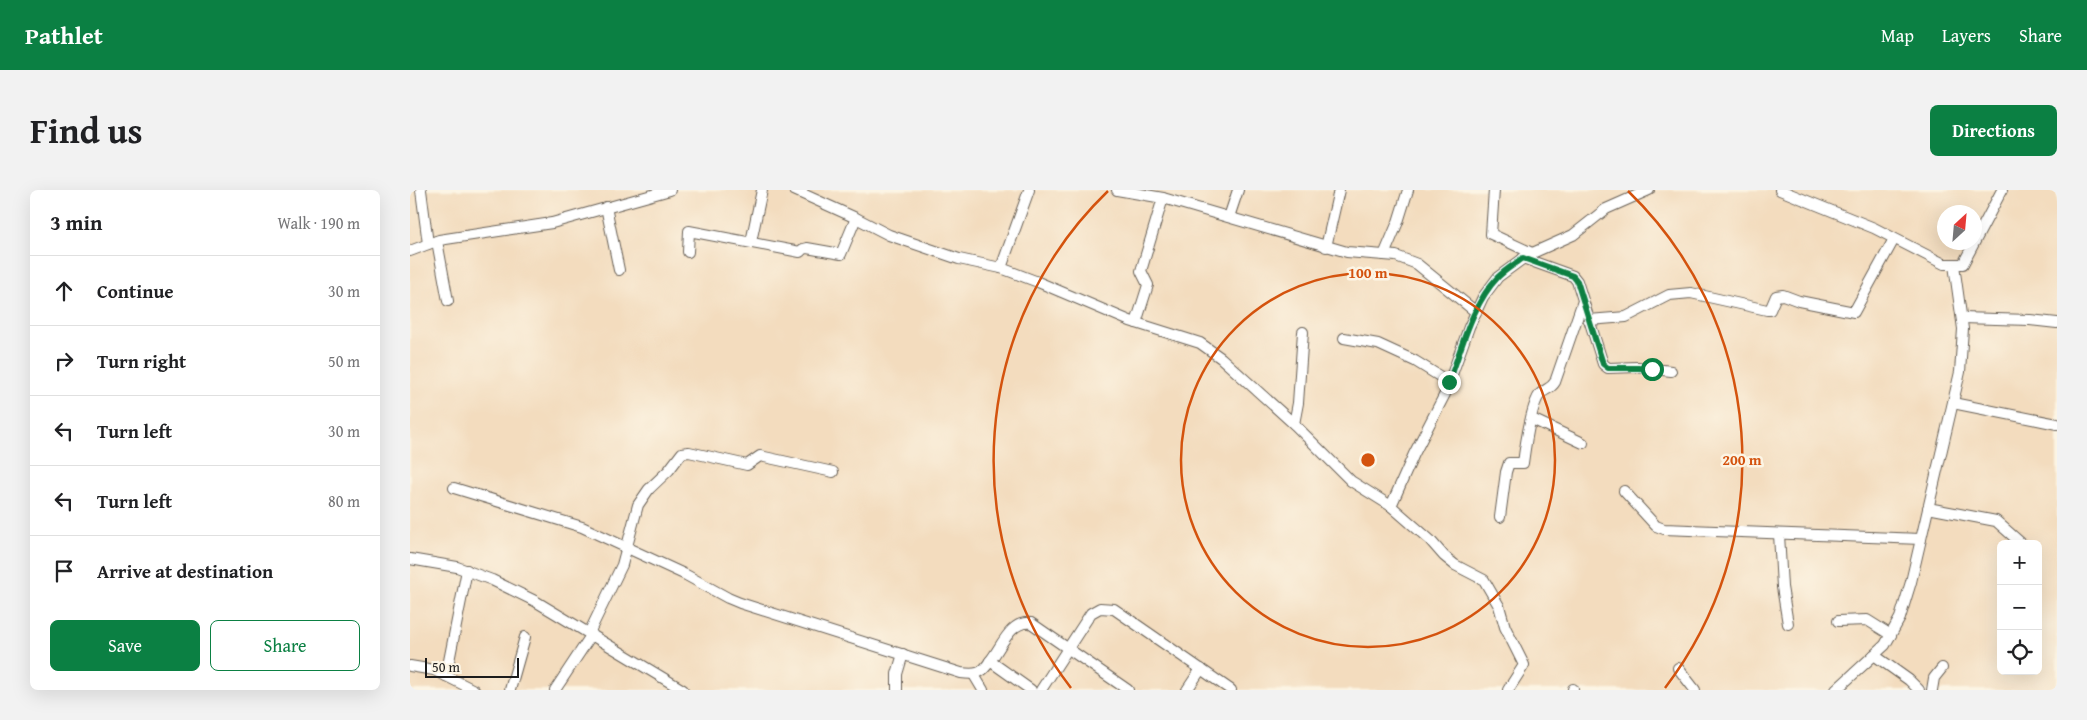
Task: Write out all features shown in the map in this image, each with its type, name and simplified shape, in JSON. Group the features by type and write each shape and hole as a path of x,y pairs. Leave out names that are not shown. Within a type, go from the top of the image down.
{"street":[{"path":"421,190 448,300"},
{"path":"410,251 433,242 552,223 670,190"},
{"path":"751,242 762,190"},
{"path":"794,190 889,235 950,256 1001,268 1136,323 1200,343 1221,358 1294,424 1351,481 1390,506 1456,565 1484,580 1499,606 1505,627 1524,665 1508,690"},
{"path":"1001,268 1029,190"},
{"path":"1117,190 1163,198 1347,252 1396,256 1417,264 1476,312"},
{"path":"1229,218 1238,190"},
{"path":"1326,247 1339,190"},
{"path":"1384,255 1398,222 1408,190"},
{"path":"1494,190 1491,234 1528,256 1573,276 1577,281 1603,364 1608,368 1671,371"},
{"path":"1390,506 1449,382 1483,297 1498,277 1528,256 1573,235 1606,209 1649,190"},
{"path":"1780,190 1874,228 1944,264 1954,265 1963,264 2002,190"},
{"path":"1136,323 1148,286 1141,271 1163,198"},
{"path":"606,207 619,270"},
{"path":"688,252 689,231 800,252 807,248 841,254 856,218"},
{"path":"1589,320 1626,317 1669,296 1691,293 1767,310 1770,310 1776,296 1783,295 1799,301 1854,312 1894,239"},
{"path":"1836,690 1885,646 1900,618 1906,600 1960,372 1963,329 1954,265"},
{"path":"1500,517 1509,463 1523,463 1532,419 1540,394 1552,387 1555,382 1583,301"},
{"path":"1962,318 2030,320 2057,323"},
{"path":"1294,424 1298,403 1303,332"},
{"path":"1344,338 1378,344 1415,361 1449,382"},
{"path":"1953,403 2057,424"},
{"path":"1532,419 1583,443"},
{"path":"555,690 590,634 622,565 638,505 649,489 669,470 682,453 688,452 747,465 760,456 833,472"},
{"path":"454,488 582,527 686,575 728,598 961,673 974,675 984,671 1016,626 1024,622 1031,623 1128,690"},
{"path":"1624,491 1656,526 1664,529 1921,539"},
{"path":"1928,508 1996,521 2017,540"},
{"path":"1779,534 1782,586 1788,624"},
{"path":"410,559 467,570 535,601 683,690"},
{"path":"446,676 467,570"},
{"path":"1041,690 1090,613 1100,608 1114,609 1231,690"},
{"path":"1838,621 1867,620 1891,634"},
{"path":"510,690 526,637"},
{"path":"897,690 896,674 903,654"},
{"path":"1874,655 1919,690"},
{"path":"990,661 1030,690"},
{"path":"410,666 434,670 474,690"},
{"path":"1678,668 1694,690"},
{"path":"1932,690 1934,678 1942,668"},
{"path":"1187,690 1201,669"},
{"path":"974,675 984,690"}],"route":[{"path":"1449,382 1469,327 1483,297 1498,277 1523,258 1573,276 1577,281 1603,364 1612,369 1652,369"}]}
